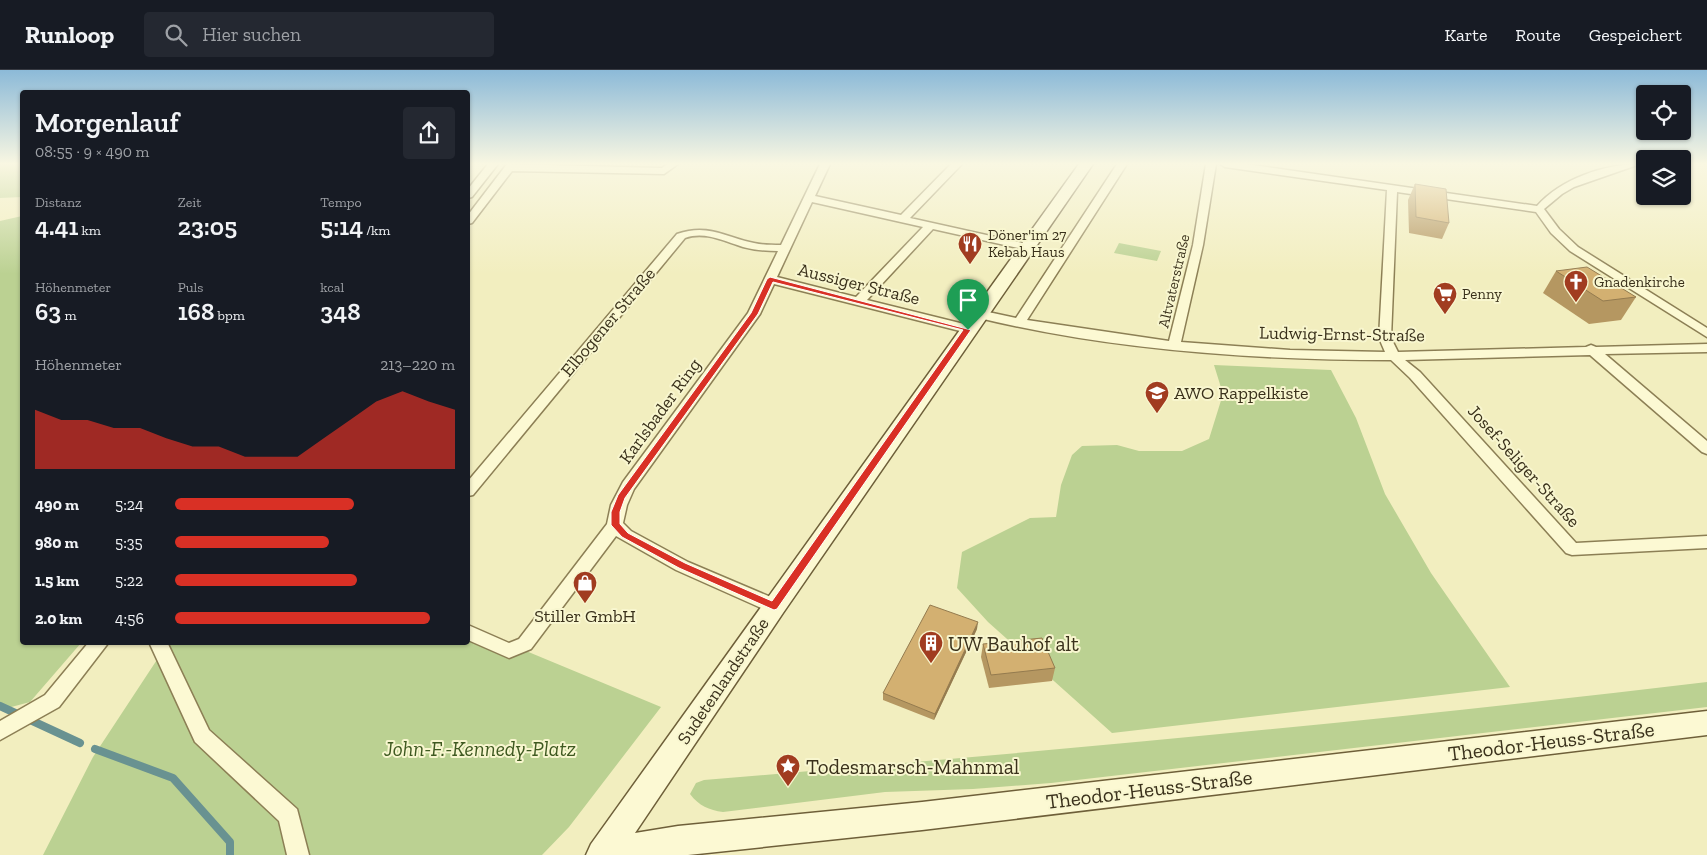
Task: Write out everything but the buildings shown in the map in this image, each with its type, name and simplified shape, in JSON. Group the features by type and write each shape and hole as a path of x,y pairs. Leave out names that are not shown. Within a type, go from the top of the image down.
{"street":[{"path":"470,218 484,201"},
{"name":"Karlsbader Ring","path":"616,525 616,512 621,498 754,314 808,201"},
{"path":"820,201 1027,247"},
{"path":"903,220 922,201"},
{"name":"Sudetenlandstraße","path":"599,854 1060,201"},
{"path":"1019,323 1098,201"},
{"name":"Altvaterstraße","path":"1174,345 1198,245 1205,201"},
{"path":"1391,201 1385,338 1387,348 1394,356"},
{"path":"1479,201 1539,210 1554,231 1574,250 1707,334"},
{"path":"1539,210 1545,201"},
{"path":"858,302 930,226"},
{"name":"Elbogener Straße","path":"470,488 681,236 689,232 703,231 754,246 784,248"},
{"name":"Aussiger Straße","path":"770,279 968,330"},
{"name":"Ludwig-Ernst-Straße","path":"979,314 1019,323 1115,339 1260,352 1394,356 1591,349 1707,348"},
{"path":"1591,349 1707,449"},
{"name":"Josef-Seliger-Straße","path":"1394,356 1415,375 1572,549 1707,542"},
{"path":"470,633 509,651 525,644 616,525 625,535 682,566 774,606"},
{"path":"0,731 52,702 98,645"},
{"path":"159,645 202,736 289,816 298,855"},
{"name":"Theodor-Heuss-Straße","path":"599,854 678,841 931,815 1707,723"}],"green space":[{"path":"20,216 20,645 79,645 30,702 0,710 0,221"},
{"path":"1119,243 1161,251 1157,261 1114,253"},
{"path":"1214,365 1331,370 1356,418 1385,494 1431,573 1510,687 1112,733 988,622 957,588 962,552 1030,518 1056,517 1061,485 1072,455 1082,446 1117,445 1139,451 1182,451 1209,439 1223,394"},
{"name":"John-F.-Kennedy-Platz","path":"470,628 661,707 569,827 542,855 43,855 93,757 167,645 470,645"},
{"path":"1707,682 1707,707 1051,783 973,789 885,792 723,812 705,807 690,794 696,783 704,780 1206,736 1582,697"}],"waterway":[{"path":"0,706 80,743"},
{"path":"95,749 173,778 230,842 230,855"}],"place":[{"name":"Döner'im 27 Kebab Haus","path":"970,265"},
{"name":"Gnadenkirche","path":"1576,303"},
{"name":"Penny","path":"1445,315"},
{"name":"AWO Rappelkiste","path":"1157,414"},
{"name":"Stiller GmbH","path":"585,604"},
{"name":"UW Bauhof alt","path":"931,664"},
{"name":"Todesmarsch-Mahnmal","path":"788,787"}],"route":[{"path":"770,279 968,330 774,606 682,566 625,535 616,525 616,512 628,486 754,314 770,279"}]}
